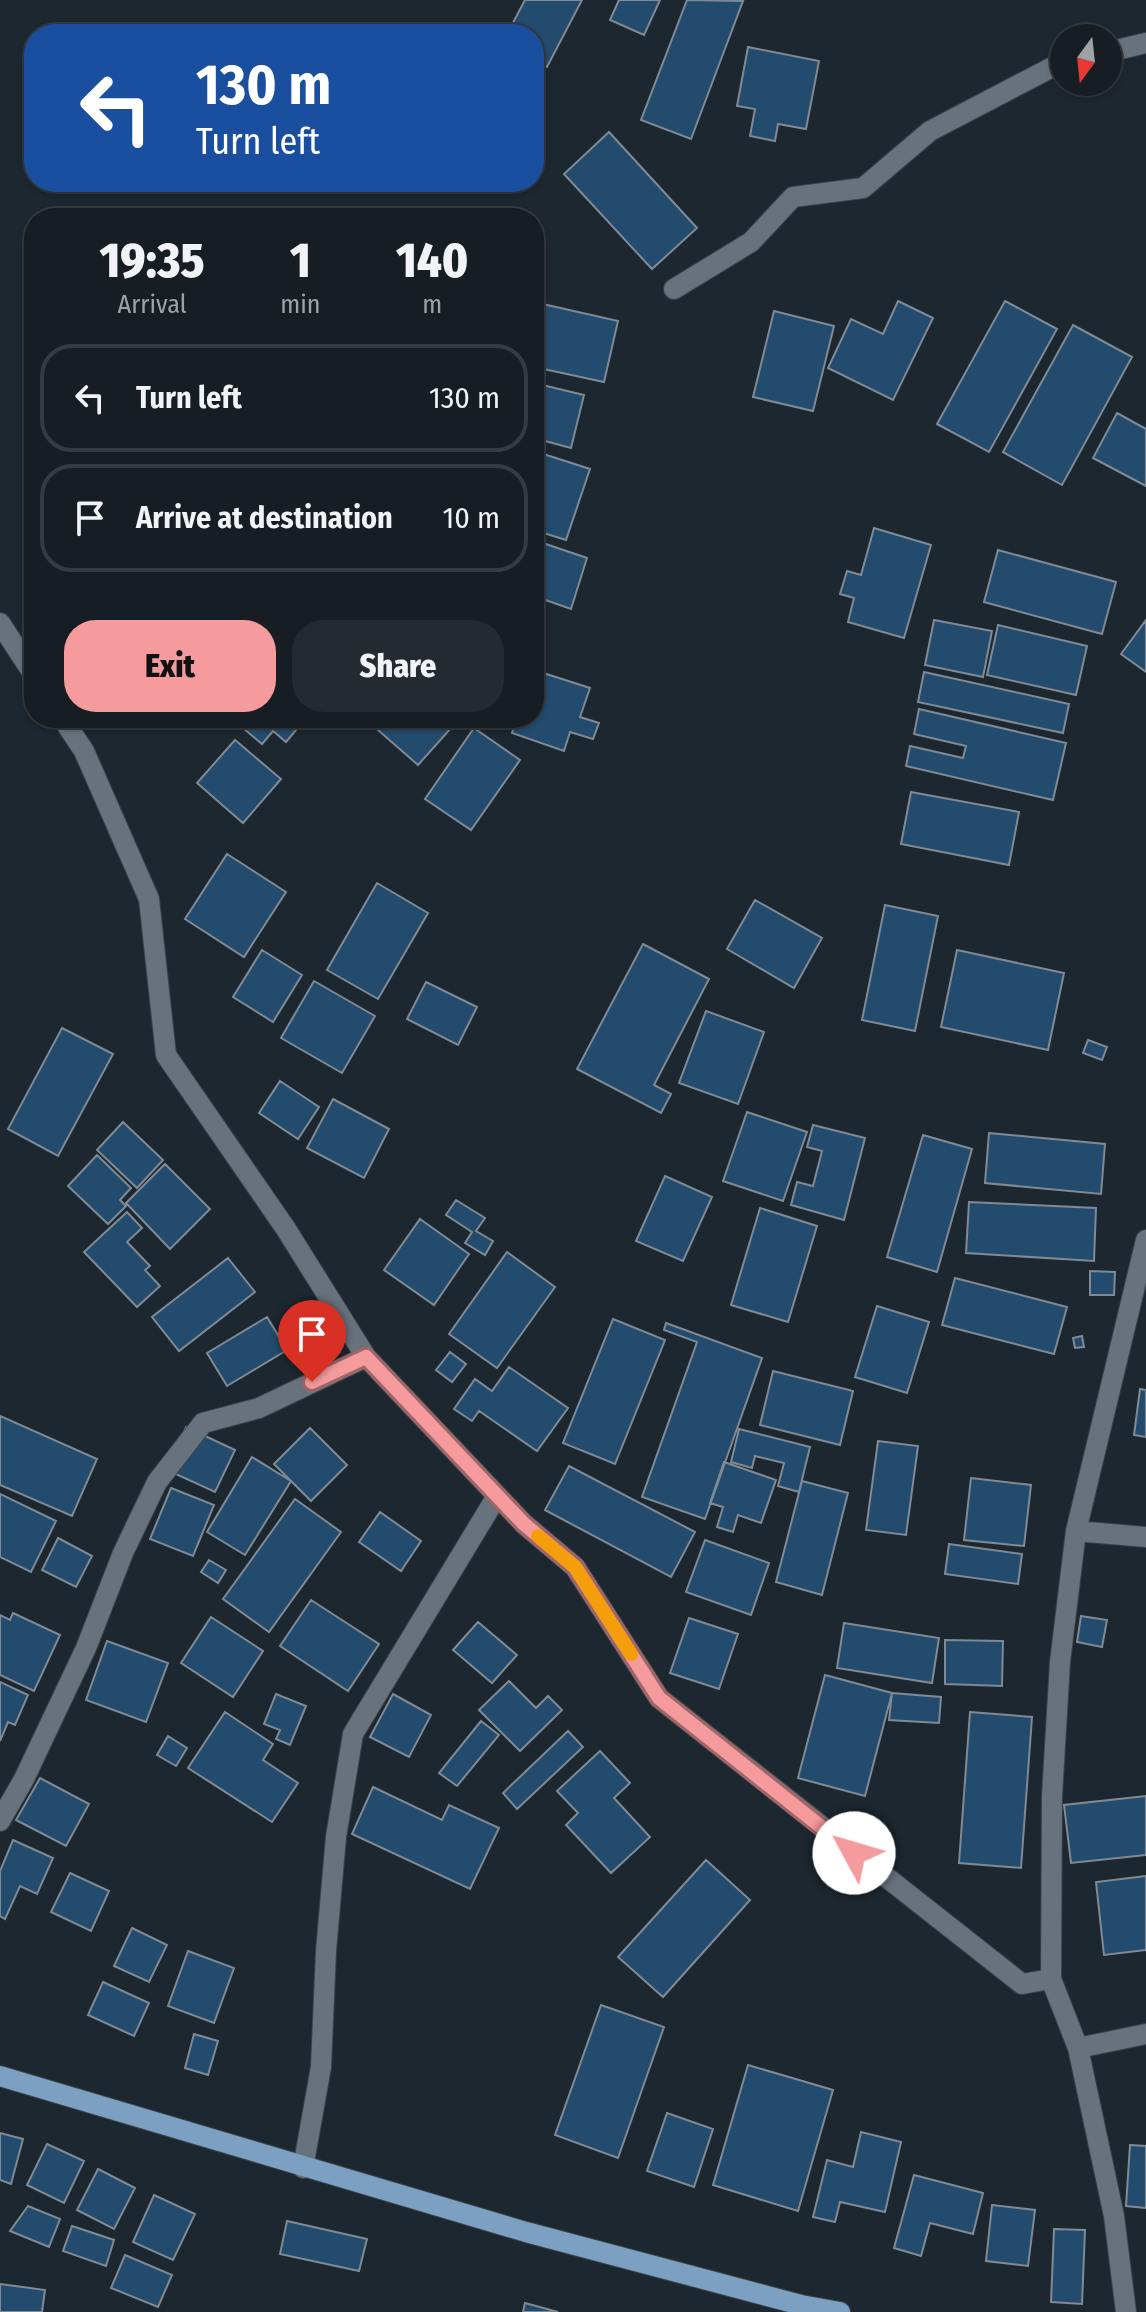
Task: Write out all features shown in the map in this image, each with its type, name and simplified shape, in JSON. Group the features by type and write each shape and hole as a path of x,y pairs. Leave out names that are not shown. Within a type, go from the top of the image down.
{"main road":[{"path":"0,2076 303,2168 542,2236 801,2305 840,2312"}],"street":[{"path":"1122,49 1146,43"},
{"path":"674,289 751,242 793,197 863,188 930,131 1050,68"},
{"path":"0,623 24,660"},
{"path":"69,728 84,751 149,899 166,1055 286,1229 366,1357 524,1524 575,1567 659,1698 1022,1984 1051,1979"},
{"path":"1126,2312 1114,2216 1078,2048 1051,1979 1052,1796 1060,1662 1076,1531 1146,1240"},
{"path":"0,1821 24,1779 86,1648 123,1553 157,1482 203,1423 259,1408 366,1357"},
{"path":"303,2168 321,2067 326,1951 336,1837 353,1734 497,1496"},
{"path":"1076,1531 1146,1537"},
{"path":"1078,2048 1146,2034"}],"building":[{"path":"525,0 582,0 547,67 544,65 544,24 512,24"},
{"path":"619,0 660,0 644,35 610,20"},
{"path":"687,0 743,1 691,139 641,120"},
{"path":"748,47 819,61 806,129 778,124 775,141 750,136 755,109 737,106"},
{"path":"609,132 697,228 652,269 564,174"},
{"path":"898,301 933,318 893,400 828,368 851,319 883,334"},
{"path":"1005,301 1057,329 989,452 937,424"},
{"path":"544,304 618,321 604,382 544,369"},
{"path":"774,311 834,326 813,411 753,397"},
{"path":"1073,325 1132,357 1062,485 1003,452"},
{"path":"544,385 584,395 571,448 544,441"},
{"path":"1117,413 1146,429 1146,486 1093,458"},
{"path":"544,454 590,469 566,540 544,533"},
{"path":"874,528 931,545 904,638 848,622 854,598 840,594 847,571 861,575"},
{"path":"544,543 587,558 571,609 544,600"},
{"path":"998,550 1116,582 1102,634 984,602"},
{"path":"934,620 992,631 983,677 925,665"},
{"path":"1146,620 1146,672 1121,654"},
{"path":"998,625 1087,646 1076,695 987,675"},
{"path":"924,672 1069,704 1063,733 918,702"},
{"path":"544,673 590,688 580,717 599,723 593,739 570,732 564,751 512,733 514,728 544,728"},
{"path":"919,709 1066,743 1053,800 906,766 910,746 963,758 966,746 914,734"},
{"path":"243,728 298,728 286,742 273,731 262,744"},
{"path":"376,728 451,728 418,765"},
{"path":"474,728 520,760 471,830 425,799"},
{"path":"235,740 281,779 243,823 197,783"},
{"path":"911,792 1019,812 1009,865 901,844"},
{"path":"227,854 286,892 244,957 185,919"},
{"path":"377,883 428,913 378,999 327,970"},
{"path":"755,900 822,938 794,988 727,949"},
{"path":"885,905 938,916 915,1031 862,1020"},
{"path":"643,944 709,979 654,1085 671,1094 661,1113 577,1069"},
{"path":"262,950 302,975 273,1022 233,997"},
{"path":"957,950 1064,973 1048,1050 941,1027"},
{"path":"314,981 375,1016 342,1073 281,1038"},
{"path":"426,982 477,1007 458,1045 407,1019"},
{"path":"706,1011 764,1032 738,1104 679,1083"},
{"path":"62,1028 113,1054 58,1156 8,1129"},
{"path":"1088,1040 1107,1047 1102,1060 1083,1053"},
{"path":"280,1081 319,1107 298,1139 259,1113"},
{"path":"333,1099 389,1129 364,1178 307,1148"},
{"path":"747,1112 807,1132 783,1201 723,1181"},
{"path":"123,1122 163,1160 137,1188 97,1150"},
{"path":"813,1125 865,1138 844,1220 791,1205 797,1182 813,1186 822,1151 807,1147"},
{"path":"989,1133 1105,1144 1101,1194 985,1183"},
{"path":"923,1135 972,1149 937,1272 887,1257"},
{"path":"97,1155 131,1188 120,1200 126,1206 108,1224 68,1186"},
{"path":"165,1164 210,1209 170,1249 126,1203"},
{"path":"665,1176 712,1197 683,1261 636,1241"},
{"path":"456,1200 485,1218 476,1231 493,1241 485,1255 465,1243 472,1232 446,1215"},
{"path":"969,1202 1096,1208 1094,1261 966,1253"},
{"path":"760,1208 817,1226 788,1322 731,1305"},
{"path":"127,1212 142,1228 127,1242 150,1266 145,1270 160,1286 137,1307 84,1252"},
{"path":"420,1219 469,1254 434,1305 384,1270"},
{"path":"507,1252 555,1287 497,1368 449,1334"},
{"path":"228,1258 255,1292 179,1351 152,1317"},
{"path":"1090,1271 1115,1272 1114,1295 1090,1295"},
{"path":"955,1278 1067,1307 1054,1354 942,1325"},
{"path":"877,1306 929,1322 907,1393 855,1377"},
{"path":"267,1317 287,1350 227,1386 207,1353"},
{"path":"613,1319 665,1340 615,1464 563,1443"},
{"path":"666,1323 762,1358 705,1519 642,1497 697,1342 664,1330"},
{"path":"1082,1336 1084,1347 1075,1348 1073,1338"},
{"path":"450,1352 466,1364 452,1382 436,1370"},
{"path":"509,1367 568,1408 537,1451 479,1411 472,1421 454,1409 475,1379 492,1391"},
{"path":"773,1371 853,1391 840,1445 760,1425"},
{"path":"1140,1389 1146,1390 1146,1437 1134,1435"},
{"path":"0,1416 97,1459 72,1516 0,1485"},
{"path":"186,1427 235,1450 215,1492 167,1470"},
{"path":"310,1428 347,1465 311,1501 274,1464"},
{"path":"739,1429 810,1447 799,1492 778,1486 784,1463 755,1456 752,1468 731,1462"},
{"path":"878,1441 918,1446 906,1535 866,1530"},
{"path":"252,1457 291,1481 245,1555 207,1532"},
{"path":"724,1462 776,1480 761,1523 738,1515 733,1532 717,1527 723,1507 710,1503"},
{"path":"569,1466 695,1532 671,1577 545,1510"},
{"path":"971,1478 1031,1485 1024,1546 964,1540"},
{"path":"802,1481 848,1493 822,1595 776,1582"},
{"path":"171,1488 214,1505 193,1556 150,1539"},
{"path":"0,1494 56,1521 31,1572 0,1557"},
{"path":"295,1499 341,1532 269,1632 223,1599"},
{"path":"380,1512 421,1541 401,1571 359,1542"},
{"path":"58,1538 92,1556 76,1587 42,1570"},
{"path":"705,1540 769,1563 751,1615 686,1592"},
{"path":"949,1544 1022,1554 1018,1584 945,1574"},
{"path":"209,1560 226,1570 218,1583 201,1572"},
{"path":"311,1600 379,1644 348,1691 280,1646"},
{"path":"13,1613 60,1635 34,1691 0,1675 0,1615 10,1620"},
{"path":"1081,1616 1107,1620 1102,1647 1077,1642"},
{"path":"211,1617 263,1651 233,1697 181,1663"},
{"path":"689,1618 738,1634 719,1689 670,1673"},
{"path":"478,1622 517,1655 492,1683 453,1650"},
{"path":"844,1623 939,1638 932,1683 837,1668"},
{"path":"945,1640 1003,1641 1002,1686 945,1684"},
{"path":"107,1641 168,1663 146,1722 86,1700"},
{"path":"825,1675 892,1693 865,1796 798,1778"},
{"path":"509,1681 536,1708 548,1696 562,1710 520,1751 479,1710"},
{"path":"0,1682 28,1695 15,1725 8,1722 0,1741"},
{"path":"892,1693 941,1697 939,1723 889,1720"},
{"path":"276,1694 306,1706 290,1745 276,1739 280,1730 264,1724"},
{"path":"393,1694 431,1715 409,1757 370,1737"},
{"path":"225,1712 273,1744 263,1760 298,1783 272,1822 188,1768"},
{"path":"970,1712 1032,1717 1021,1868 959,1863"},
{"path":"481,1721 499,1735 457,1786 439,1773"},
{"path":"568,1731 583,1747 517,1809 503,1793"},
{"path":"168,1736 187,1748 176,1766 157,1755"},
{"path":"600,1751 630,1783 614,1798 650,1837 611,1873 566,1825 578,1813 557,1791"},
{"path":"40,1778 89,1804 66,1846 16,1820"},
{"path":"373,1787 442,1820 449,1805 499,1828 470,1889 352,1834"},
{"path":"1146,1796 1146,1855 1071,1863 1064,1805"},
{"path":"13,1840 53,1858 37,1894 20,1886 5,1919 0,1916 0,1871"},
{"path":"706,1860 750,1900 663,1997 618,1957"},
{"path":"70,1873 109,1891 91,1931 51,1912"},
{"path":"1146,1876 1146,1950 1104,1955 1096,1882"},
{"path":"132,1928 167,1945 149,1982 114,1966"},
{"path":"188,1951 234,1968 214,2023 168,2006"},
{"path":"103,1982 149,2003 134,2036 88,2015"},
{"path":"601,2005 664,2027 618,2158 555,2135"},
{"path":"194,2034 218,2041 208,2075 185,2068"},
{"path":"748,2065 833,2090 798,2211 713,2185"},
{"path":"667,2113 713,2129 694,2187 647,2171"},
{"path":"861,2132 901,2142 885,2212 840,2202 835,2222 813,2217 827,2160 853,2167"},
{"path":"0,2133 23,2139 11,2184 0,2180"},
{"path":"47,2144 84,2161 64,2203 27,2185"},
{"path":"1130,2145 1146,2146 1146,2208 1126,2206"},
{"path":"98,2169 135,2188 114,2229 77,2210"},
{"path":"914,2175 983,2193 973,2234 930,2223 921,2256 894,2248"},
{"path":"154,2195 195,2214 173,2260 133,2242"},
{"path":"992,2205 1035,2210 1028,2266 986,2261"},
{"path":"28,2206 60,2219 49,2247 10,2231"},
{"path":"287,2221 367,2239 359,2271 280,2254"},
{"path":"72,2226 114,2240 106,2266 63,2251"},
{"path":"1054,2229 1085,2230 1082,2304 1051,2302"},
{"path":"125,2255 172,2275 158,2307 111,2288"},
{"path":"0,2284 45,2290 42,2312 0,2312"},
{"path":"525,2303 558,2312 523,2312"}],"slow traffic":[{"path":"538,1536 575,1567 631,1654"}],"route":[{"path":"312,1382 366,1357 524,1524 575,1567 659,1698 854,1853"}]}
